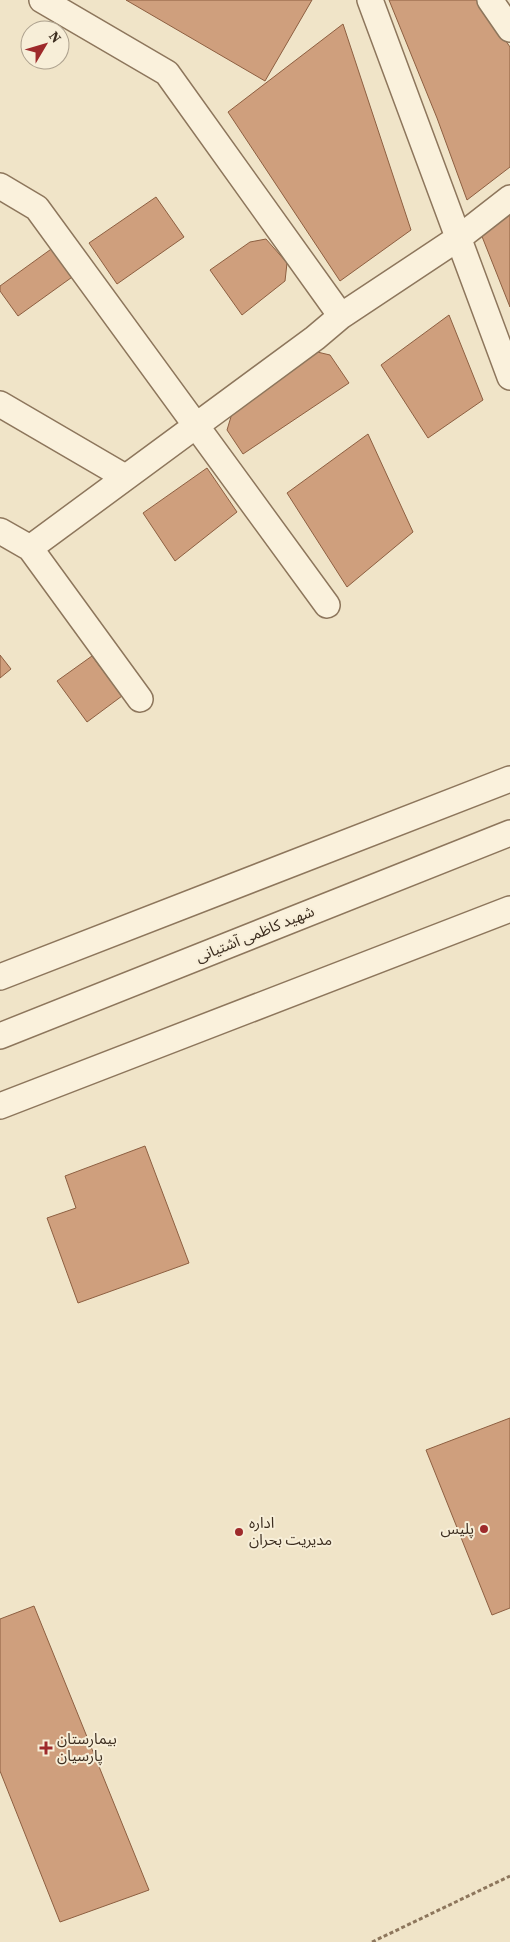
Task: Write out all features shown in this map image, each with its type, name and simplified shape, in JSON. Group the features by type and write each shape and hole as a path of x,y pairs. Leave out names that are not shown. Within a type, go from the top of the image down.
{"street":[{"path":"42,0 166,73 341,316"},
{"path":"370,0 460,238 510,377"},
{"path":"490,0 510,29"},
{"path":"0,186 37,208 327,605"},
{"path":"30,548 315,338 341,316 460,238 510,198"},
{"path":"0,404 124,477"},
{"path":"0,531 30,548 140,699"},
{"path":"0,977 510,779"},
{"name":"شهید کاظمی آشتیانی","path":"0,1036 510,833"},
{"path":"0,1106 510,909"}],"path":[{"path":"372,1942 510,1876"}],"building":[{"path":"126,0 312,0 265,81"},
{"path":"389,0 478,0 510,47 510,167 467,200 437,118"},
{"path":"343,24 411,230 340,281 228,112"},
{"path":"156,197 184,237 117,284 89,243"},
{"path":"510,211 510,307 481,234"},
{"path":"266,239 287,263 285,281 242,315 210,270 250,242"},
{"path":"54,247 75,275 18,316 0,291 0,286"},
{"path":"449,315 483,400 428,438 381,365"},
{"path":"313,351 330,355 349,383 243,454 227,430 233,410"},
{"path":"368,434 413,532 347,587 287,493"},
{"path":"207,468 237,512 175,561 143,513"},
{"path":"0,655 11,669 0,678"},
{"path":"92,656 122,696 87,722 57,681"},
{"path":"145,1146 189,1263 78,1303 47,1218 76,1208 65,1176"},
{"name":"پلیس","path":"510,1418 510,1608 492,1615 426,1450"},
{"name":"بیمارستان پارسیان","path":"34,1606 149,1890 60,1922 0,1771 0,1619"}],"place":[{"name":"پلیس","path":"484,1529"},
{"name":"اداره مدیریت بحران","path":"239,1532"},
{"name":"بیمارستان پارسیان","path":"46,1748"}]}
